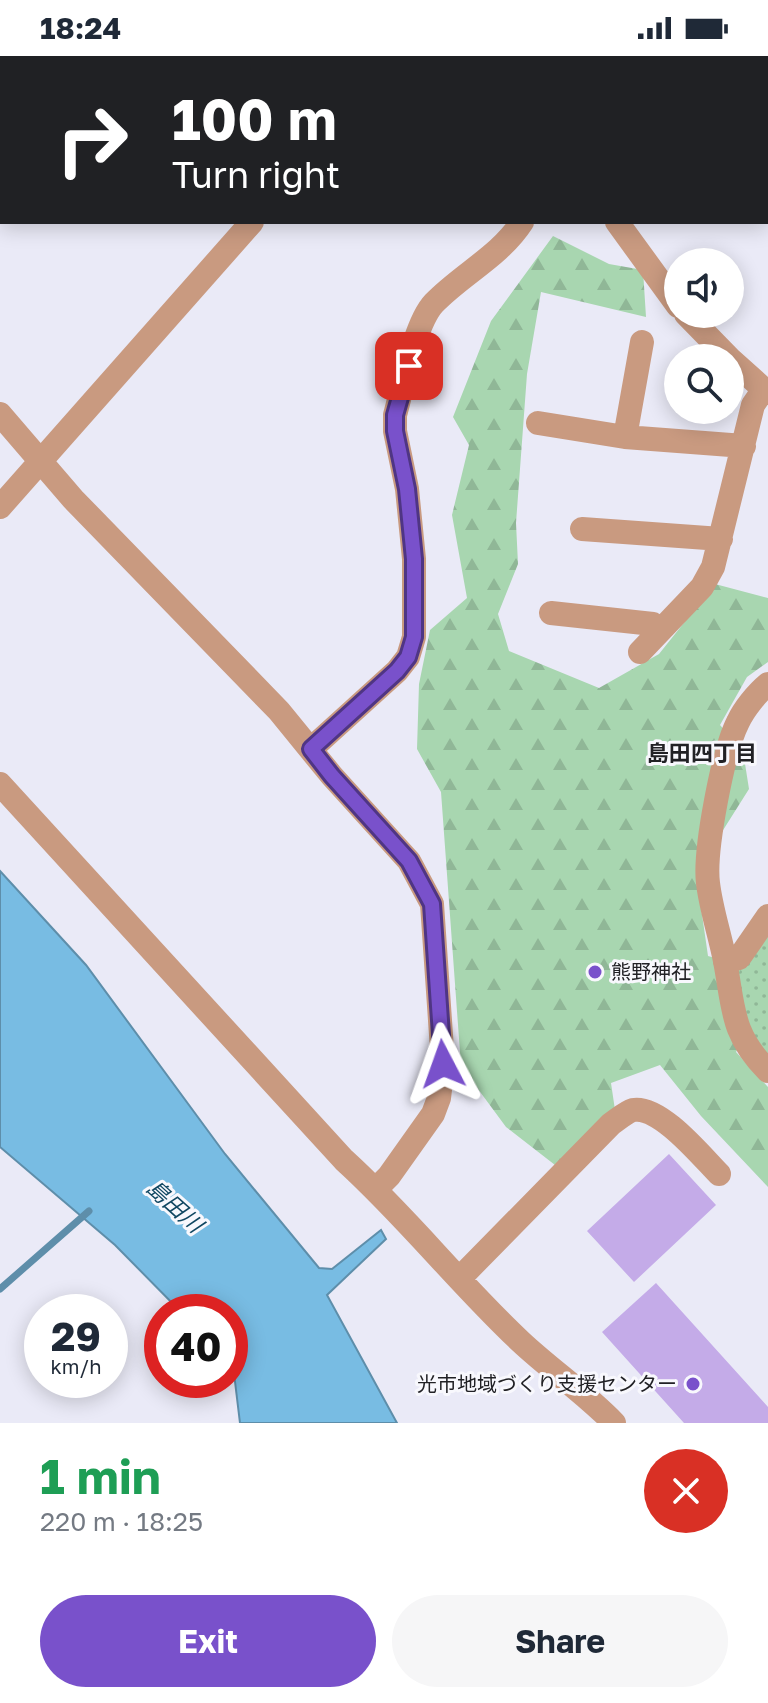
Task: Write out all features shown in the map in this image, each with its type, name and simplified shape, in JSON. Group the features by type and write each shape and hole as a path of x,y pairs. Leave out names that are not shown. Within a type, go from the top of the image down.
{"street":[{"path":"0,507 250,224"},
{"path":"311,749 397,671 408,657 414,637 414,559 395,415 423,317 434,303 506,243 520,224"},
{"path":"618,224 664,287"},
{"path":"700,328 715,344"},
{"path":"625,437 642,342"},
{"path":"640,652 702,587 713,567 753,405 766,391 744,371"},
{"path":"0,414 73,499 279,711 332,776 409,861 432,904 443,1064 439,1098 433,1114 389,1176 376,1189"},
{"path":"538,423 625,437 744,446"},
{"path":"582,529 721,539"},
{"path":"551,613 653,624 661,630"},
{"path":"768,684 739,719 728,746 709,848 707,882 733,1013 742,1040 768,1071"},
{"path":"0,784 344,1160 376,1189 521,1341 614,1423"},
{"path":"725,962 739,958 768,916"},
{"path":"460,1278 611,1124 633,1110 651,1112 676,1131 719,1174"}],"green space":[{"path":"553,236 609,264 643,270 646,317 541,292 527,374 516,523 518,564 498,614 509,651 599,688 659,654 715,584 768,598 768,662 747,677 720,725 743,751 749,789 696,873 708,956 748,967 768,999 736,1052 768,1087 768,1187 701,1116 660,1065 611,1083 615,1110 555,1165 506,1127 461,1066 441,792 417,749 419,684 430,630 467,598 452,515 469,445 453,417 491,321"},
{"path":"768,931 768,1060 757,1049 735,985 740,970"}],"water":[{"name":"島田川","path":"0,871 86,965 225,1154 319,1268 332,1269 381,1230 386,1239 327,1295 397,1423 240,1423 237,1398 248,1398 248,1294 163,1294 115,1245 0,1147"}],"building":[{"path":"669,1154 716,1205 634,1282 587,1231"},
{"path":"656,1283 768,1407 768,1423 684,1423 602,1332"}],"waterway":[{"path":"0,1289 89,1211"}],"place":[{"name":"熊野神社","path":"595,972"},
{"name":"光市地域づくり支援センター","path":"693,1384"}],"district":[{"name":"島田四丁目","path":"702,753"}],"route":[{"path":"409,366 395,415 395,431 407,489 414,559 414,637 408,657 397,671 311,749 409,861 432,904 443,1064"}]}
